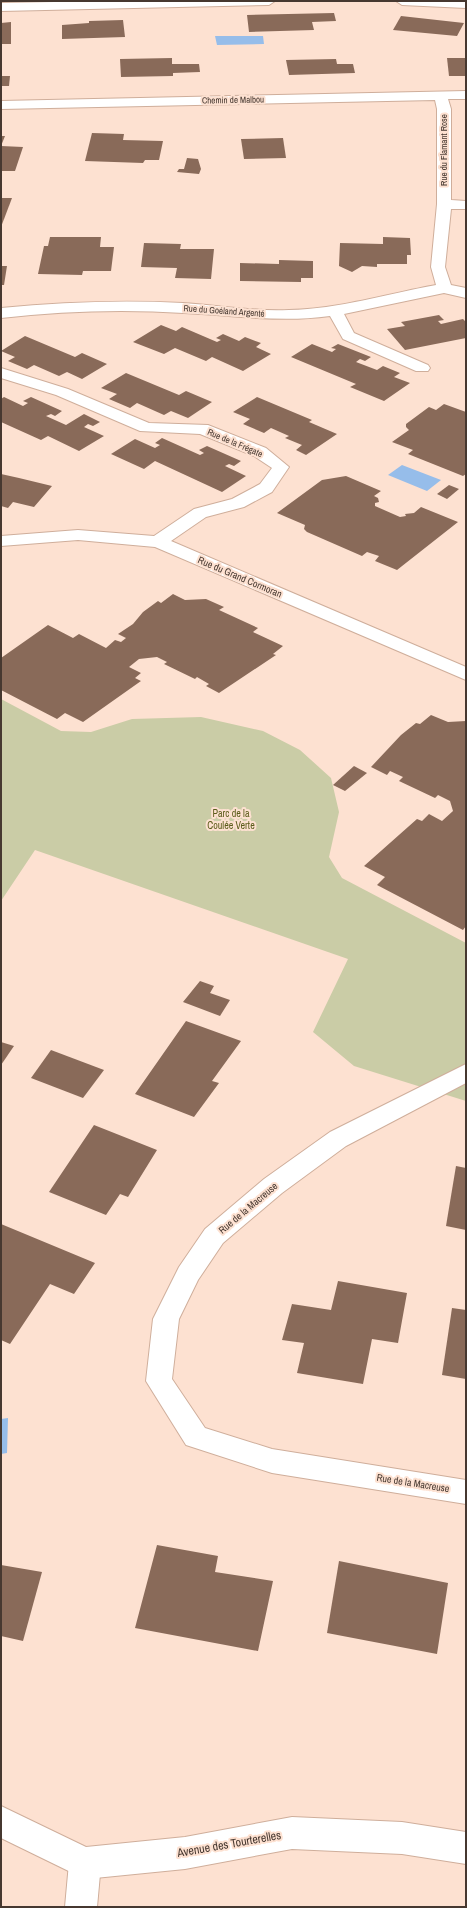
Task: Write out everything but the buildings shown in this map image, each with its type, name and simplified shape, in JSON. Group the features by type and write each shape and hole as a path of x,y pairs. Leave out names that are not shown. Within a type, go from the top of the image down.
{"street":[{"path":"1,7 268,1"},
{"path":"402,1 466,4"},
{"name":"Rue du Flamant Rose","path":"441,95 444,109 444,204 438,267 444,288"},
{"name":"Chemin de Malbou","path":"1,105 466,95"},
{"path":"444,204 466,205"},
{"path":"444,288 466,293"},
{"name":"Rue du Goéland Argenté","path":"1,313 67,307 122,306 184,308 289,315 335,312 444,288"},
{"path":"335,312 348,336 422,368"},
{"name":"Rue de la Frégate","path":"1,373 62,392 146,428 202,429 260,452 281,467 266,488 238,503 200,513 158,542"},
{"name":"Rue du Grand Cormoran","path":"1,541 78,535 158,542 466,674"},
{"name":"Rue de la Macreuse","path":"466,1073 338,1139 272,1186 214,1236 188,1274 166,1319 159,1381 196,1437 272,1461 466,1492"},
{"path":"1,1822 85,1863 81,1907"},
{"name":"Avenue des Tourterelles","path":"85,1863 185,1853 292,1833 402,1838 466,1848"}],"green space":[{"name":"Parc de la Coulée Verte","path":"1,699 61,731 91,732 132,719 201,717 263,731 300,750 331,778 339,812 329,857 342,878 466,943 466,1101 354,1066 313,1032 348,959 35,850 1,901"}],"water":[{"path":"215,36 263,36 264,44 217,45"},
{"path":"402,465 441,480 427,491 388,475"},
{"path":"8,1418 7,1453 1,1454 1,1419"}]}
